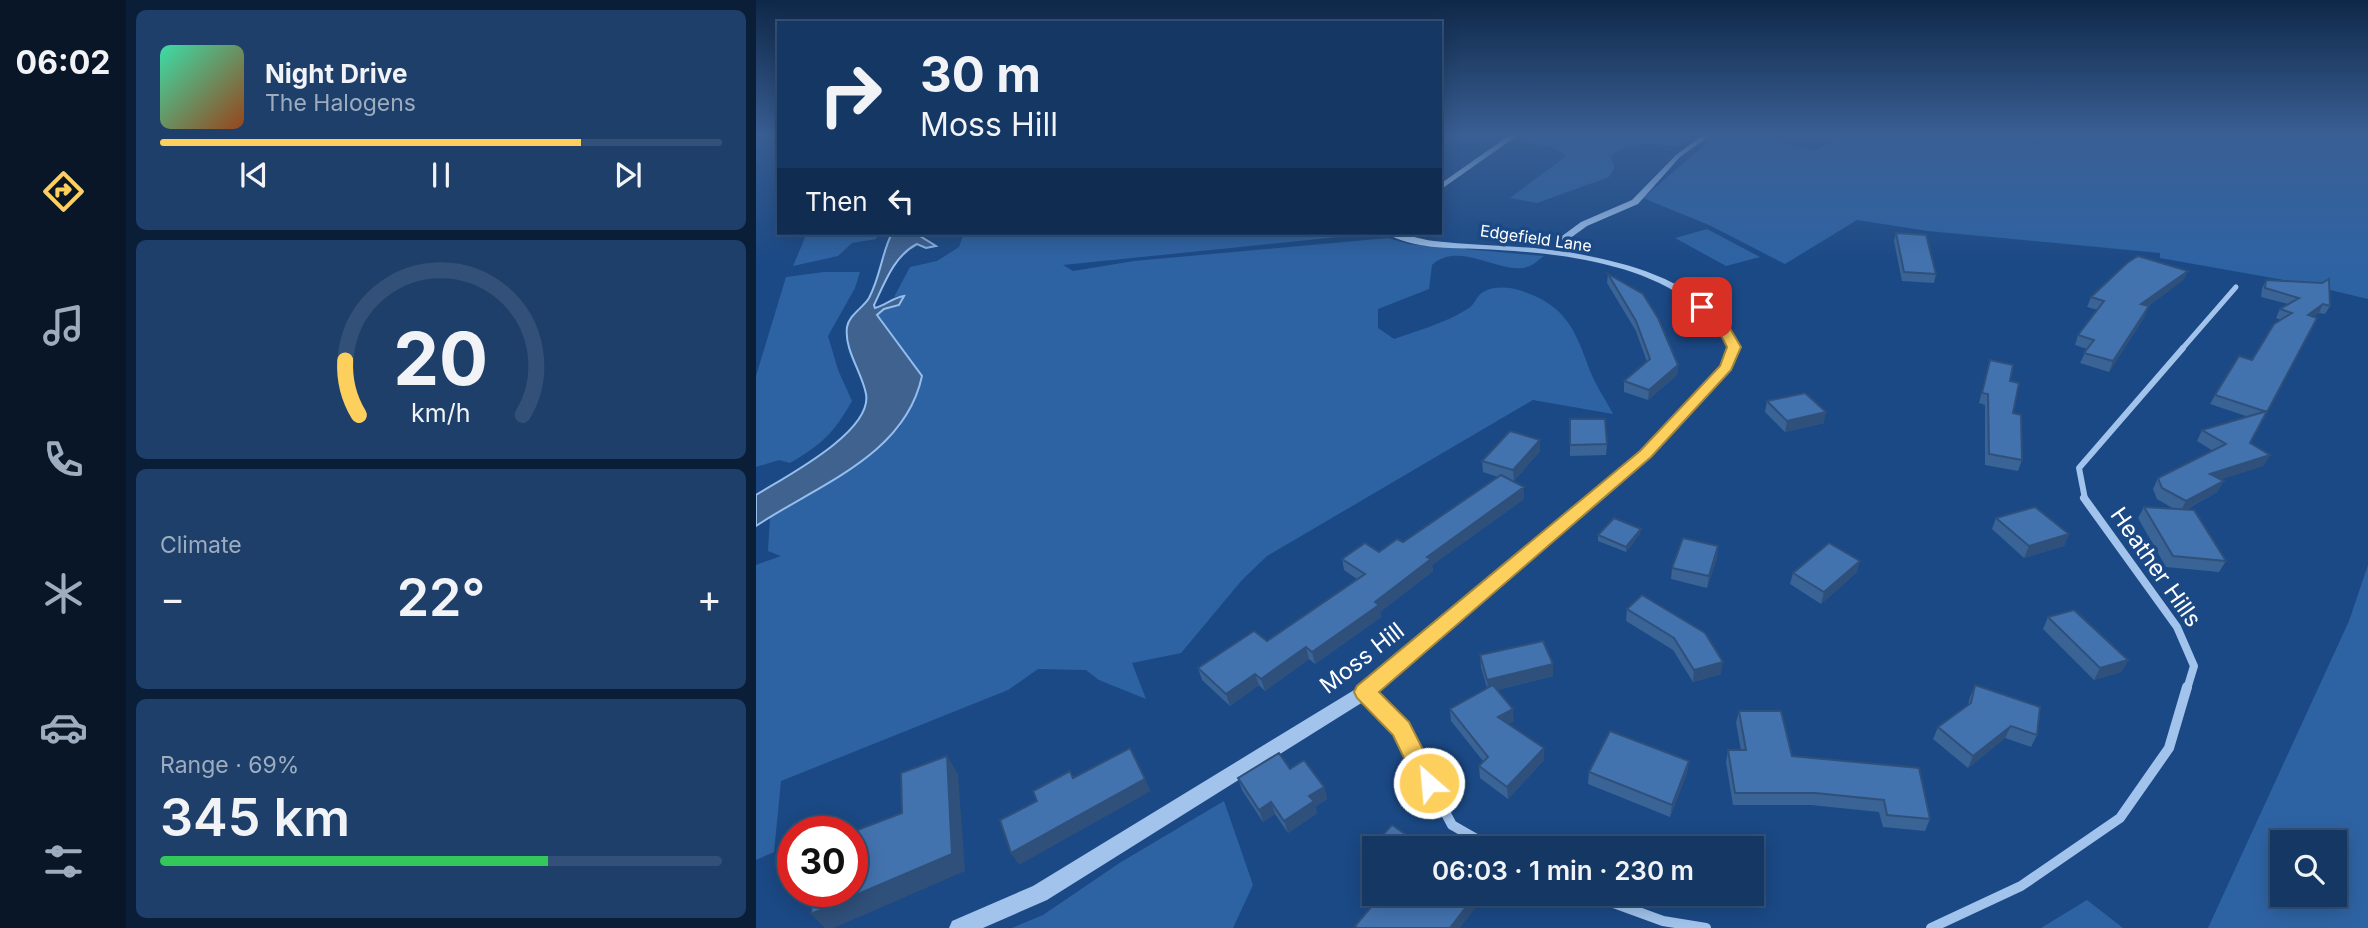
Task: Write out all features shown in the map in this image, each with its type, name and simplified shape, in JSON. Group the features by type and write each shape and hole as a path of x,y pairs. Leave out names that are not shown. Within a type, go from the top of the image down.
{"street":[{"path":"1571,256 1565,238 1584,224 1635,202 1657,178"},
{"name":"Edgefield Lane","path":"1400,235 1430,241 1571,256 1660,280 1681,291 1724,327 1734,347"},
{"name":"Heather Hills","path":"1931,928 2021,886 2120,818 2169,748 2194,666 2177,627 2085,501 2079,467 2236,287"},
{"name":"Moss Hill","path":"959,928 1040,893 1365,692 1646,454 1726,367 1734,347"},
{"path":"1365,692 1401,729 1452,825 1471,836"},
{"path":"1622,906 1663,921 1706,928"}],"shaded area":[{"path":"1536,178 1605,178 1537,203 1510,198"},
{"path":"1666,178 2368,178 2368,299 2301,283 2160,258 2160,253 1928,231 1857,220 1785,264 1709,225 1643,198"},
{"path":"1707,229 1760,257 1726,266 1675,238"},
{"path":"806,235 878,235 876,239 852,243 838,256 793,266"},
{"path":"891,235 920,235 936,246 926,248 917,244 902,255 891,270 874,305 875,308 904,296 899,305 884,309 877,315 922,376 912,404 897,427 878,448 856,466 756,526 756,495 824,452 856,423 864,409 866,394 848,344 847,327 850,319 869,298"},
{"path":"963,235 1348,236 1063,265 1073,271 1134,261 1388,238 1409,244 1544,256 1532,265 1519,268 1469,257 1443,258 1432,265 1429,289 1378,309 1378,328 1394,339 1460,313 1471,306 1481,293 1493,288 1525,292 1551,305 1568,322 1580,344 1592,377 1613,414 1533,400 1267,556 1242,580 1181,653 1132,663 1146,699 1099,680 1086,670 1038,669 1008,690 781,781 774,852 756,860 756,565 781,556 768,551 770,517 855,464 901,426 883,323 877,315 884,309 899,305 903,296 894,297 910,267 937,261 959,247"},
{"path":"824,272 860,272 855,288 828,336 838,370 852,401 833,430 810,450 790,463 779,460 756,467 756,376 786,277"},
{"path":"2368,565 2368,928 2208,928 2349,621"},
{"path":"1224,801 1253,885 1233,928 1012,928 1043,915 1121,862"},
{"path":"2087,900 2123,928 2041,928"}],"building":[{"path":"1896,233 1926,235 1936,274 1904,272"},
{"path":"2138,256 2188,271 2141,304 2149,306 2113,361 2084,353 2094,340 2078,335 2104,301 2091,297"},
{"path":"1608,274 1643,294 1658,318 1678,365 1649,390 1624,381 1650,359 1636,321"},
{"path":"2329,279 2330,306 2323,304 2308,315 2317,318 2267,412 2215,395 2239,356 2252,360 2274,324 2292,313 2280,309 2299,298 2265,288 2266,280 2322,283"},
{"path":"1990,360 2013,365 2010,381 2019,383 2013,413 2021,415 2022,460 1989,454 1988,394 1982,393"},
{"path":"1805,393 1826,412 1787,421 1767,401"},
{"path":"2267,411 2250,443 2270,455 2210,474 2224,481 2186,501 2162,488 2158,478 2226,444 2202,430"},
{"path":"1570,419 1605,419 1607,444 1570,445"},
{"path":"1510,431 1540,440 1513,470 1482,461"},
{"path":"1501,475 1524,487 1427,557 1431,559 1375,602 1379,605 1312,652 1306,647 1261,679 1255,674 1226,694 1198,668 1254,631 1267,641 1365,574 1342,559 1365,543 1379,552 1397,539 1403,542"},
{"path":"2035,507 2069,534 2029,546 1996,518"},
{"path":"2144,507 2194,510 2226,561 2173,556"},
{"path":"1614,518 1641,529 1626,547 1598,535"},
{"path":"1683,538 1718,546 1709,576 1672,568"},
{"path":"1829,543 1860,561 1824,592 1793,573"},
{"path":"1642,595 1705,633 1723,662 1694,670 1674,638 1627,609"},
{"path":"2074,610 2128,660 2100,668 2048,617"},
{"path":"1543,641 1553,664 1487,680 1480,655"},
{"path":"1493,685 1513,709 1498,717 1544,748 1507,787 1479,766 1488,757 1450,709"},
{"path":"1975,685 2040,707 2037,735 2011,726 1973,756 1938,727 1971,703"},
{"path":"1739,711 1781,711 1792,756 1919,768 1930,819 1887,815 1884,800 1815,793 1735,793 1728,750 1746,750"},
{"path":"1610,731 1689,761 1672,805 1589,772"},
{"path":"1130,748 1145,779 1011,853 1000,820 1037,801 1033,791 1070,771 1073,778"},
{"path":"1279,753 1290,769 1304,760 1324,787 1309,796 1314,801 1284,821 1271,802 1259,810 1238,778"},
{"path":"947,756 952,854 868,890 868,826 902,813 901,773"},
{"path":"1392,825 1408,836 1382,836"},
{"path":"1372,906 1467,906 1450,928 1355,926"},
{"path":"812,907 827,907 811,914"}],"route":[{"path":"1429,783 1401,729 1365,692 1646,454 1726,367 1734,347 1724,327 1702,307"}]}
